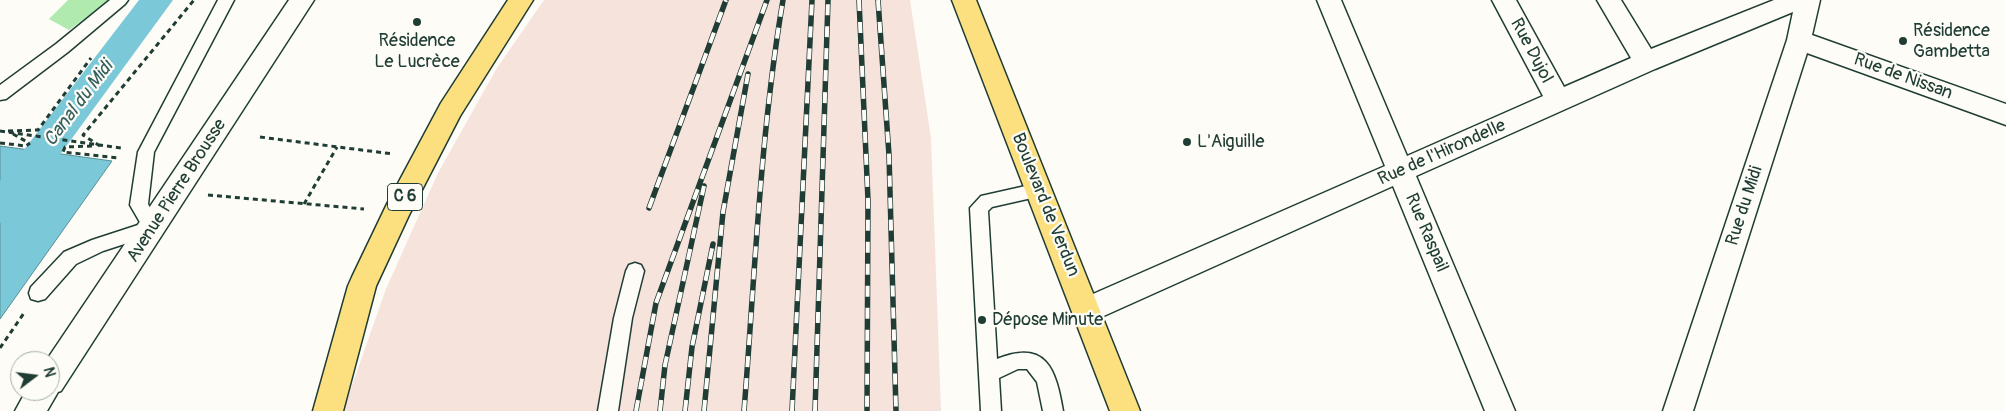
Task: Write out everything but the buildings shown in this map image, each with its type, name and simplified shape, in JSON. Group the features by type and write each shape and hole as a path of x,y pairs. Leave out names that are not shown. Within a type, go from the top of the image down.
{"main road":[{"name":"C 6","path":"328,411 362,286 424,158 473,72 521,0"},
{"name":"Boulevard de Verdun","path":"964,0 1125,411"}],"street":[{"name":"Avenue Pierre Brousse","path":"60,366 302,0"},
{"name":"Rue Raspail","path":"1329,0 1500,411"},
{"name":"Rue Dujol","path":"1504,0 1559,101"},
{"path":"1609,0 1646,62"},
{"name":"Rue de l'Hirondelle","path":"1086,310 1646,62 1798,0"},
{"name":"Rue du Midi","path":"1678,411 1800,40 1808,0"},
{"name":"Rue de Nissan","path":"1800,40 2006,115"}],"lane":[{"path":"0,94 62,48 120,0"},
{"path":"38,292 70,258 98,245 152,228 139,205 146,152 226,0"},
{"path":"991,411 979,208 987,201 1039,190"},
{"path":"608,411 624,318 635,271"},
{"path":"989,372 1003,364 1017,360 1032,361 1041,368 1048,380 1053,411"}],"path":[{"path":"100,146 83,135 194,0"},
{"path":"8,132 38,130 95,53"},
{"path":"0,131 100,146"},
{"path":"0,143 26,146 30,143 8,132"},
{"path":"260,137 424,158"},
{"path":"100,146 65,147 63,152 114,156 144,168"},
{"path":"304,204 337,147"},
{"path":"176,192 397,212"},
{"path":"0,348 38,292"}],"shaded area":[{"path":"544,0 910,0 931,138 941,411 343,411 386,289 438,173 497,68"}],"green space":[{"path":"68,0 111,0 69,30 49,19"}],"water":[{"path":"146,0 168,0 74,125 68,118 52,123"},
{"path":"67,120 73,127 54,153 112,161 0,319 0,146 30,150 51,125"}],"waterway":[{"name":"Canal du Midi","path":"0,208 157,0"}],"railway":[{"path":"649,208 726,0"},
{"path":"636,411 656,303 767,0"},
{"path":"744,411 763,154 783,0"},
{"path":"792,411 812,0"},
{"path":"815,411 828,0"},
{"path":"859,0 868,200 867,411"},
{"path":"878,0 889,155 896,411"},
{"path":"704,411 723,212 748,74"},
{"path":"660,411 665,365 704,186"},
{"path":"685,411 692,347 713,244"}],"place":[{"name":"Résidence Le Lucrèce","path":"417,22"},
{"name":"Résidence Gambetta","path":"1903,41"},
{"name":"L'Aiguille","path":"1187,142"},
{"name":"Dépose Minute","path":"982,320"}]}
